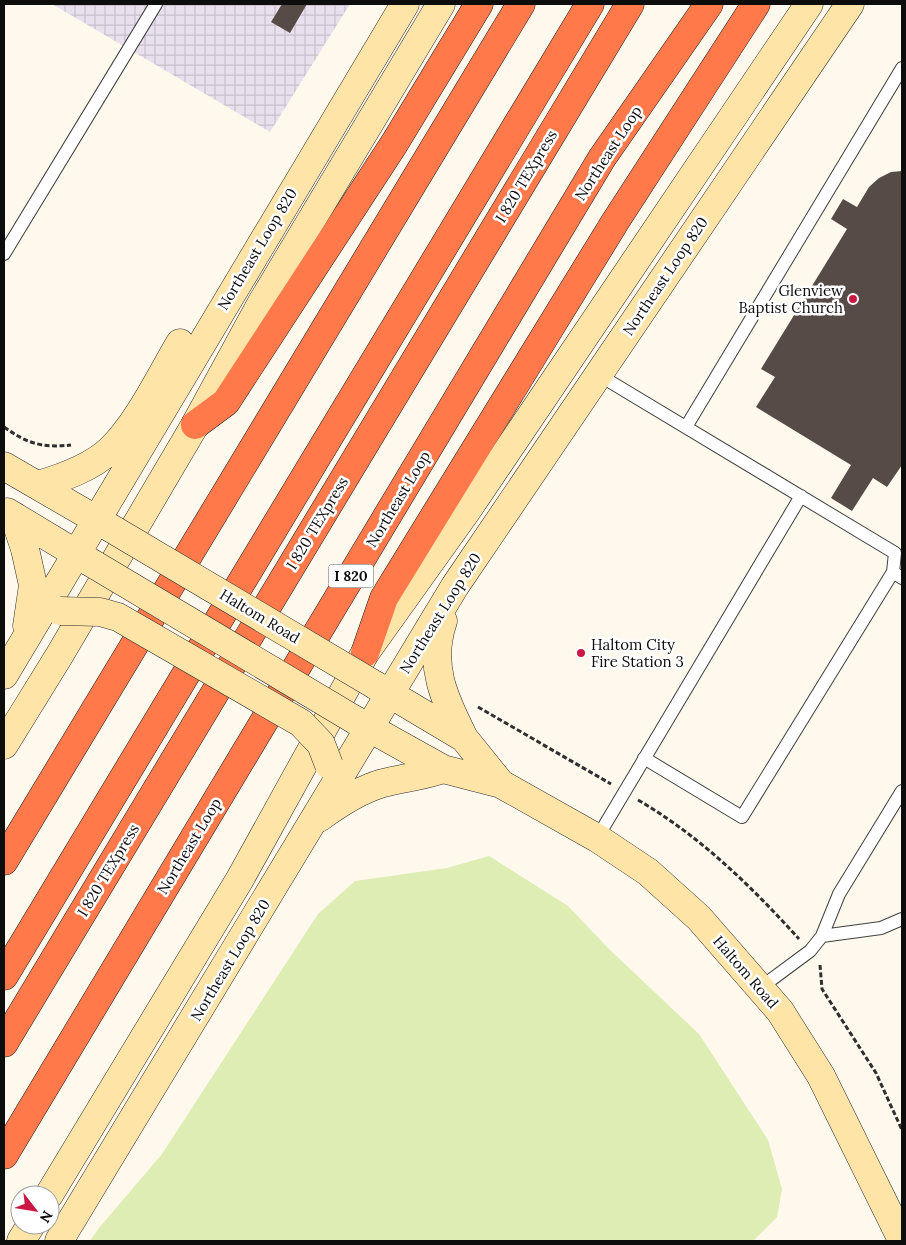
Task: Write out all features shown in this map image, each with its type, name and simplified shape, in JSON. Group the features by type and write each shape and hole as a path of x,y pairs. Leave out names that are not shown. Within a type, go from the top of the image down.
{"highway":[{"path":"195,425 226,402 394,144 479,4"},
{"path":"4,861 521,4"},
{"path":"4,976 590,4"},
{"name":"I 820 TEXpress","path":"4,1042 630,4"},
{"name":"Northeast Loop","path":"4,1155 602,158 709,4"},
{"path":"365,653 384,598 615,222 756,4"}],"main road":[{"name":"Northeast Loop 820","path":"4,675 26,637 83,558 104,523 283,205 405,4"},
{"path":"4,745 60,656 195,425 261,304 442,4"},
{"path":"55,1185 240,879 365,653 468,509 809,4"},
{"name":"Northeast Loop 820","path":"59,1241 312,824 328,796 362,724 382,689 455,586 850,4"},
{"path":"38,485 64,477 110,450 132,423 241,241 262,214 283,205"},
{"name":"Haltom Road","path":"4,466 104,523 464,738 501,784"},
{"path":"9,513 25,549 33,584 26,637"},
{"name":"Haltom Road","path":"9,513 362,724 443,769 501,784 597,838 648,872 699,918 780,1011 821,1076 902,1240"},
{"path":"455,586 439,632 435,655 441,684 464,738"},
{"path":"26,637 60,611 100,612 118,617 302,723 321,744 329,765 328,796"},
{"path":"312,824 337,804 360,792 383,783 429,774 443,769"}],"lane":[{"path":"4,254 156,4"},
{"path":"686,427 902,68"},
{"path":"599,375 895,553 897,575 742,817 644,758"},
{"path":"597,838 801,496"},
{"path":"760,988 810,951 822,936 839,894 902,791"},
{"path":"822,936 882,928 902,919"}],"path":[{"path":"4,427 18,436 48,447 74,444"},
{"path":"472,704 607,782"},
{"path":"643,803 707,848 758,893 802,942"},
{"path":"818,960 822,968 822,989 876,1073 902,1130"}],"shaded area":[{"path":"52,4 350,4 270,132"}],"green space":[{"path":"489,856 568,906 609,949 699,1034 768,1140 782,1189 777,1217 755,1239 752,1241 90,1241 162,1154 318,914 355,881 447,868"}],"building":[{"path":"282,4 307,4 290,33 271,22"},
{"name":"Glenview Baptist Church","path":"902,171 902,465 887,487 873,478 852,511 831,498 851,465 756,407 775,377 761,369 847,229 831,219 843,199 857,207 869,187 879,178 891,172"}],"place":[{"name":"Glenview Baptist Church","path":"853,299"},
{"name":"Haltom City Fire Station 3","path":"581,653"}]}
